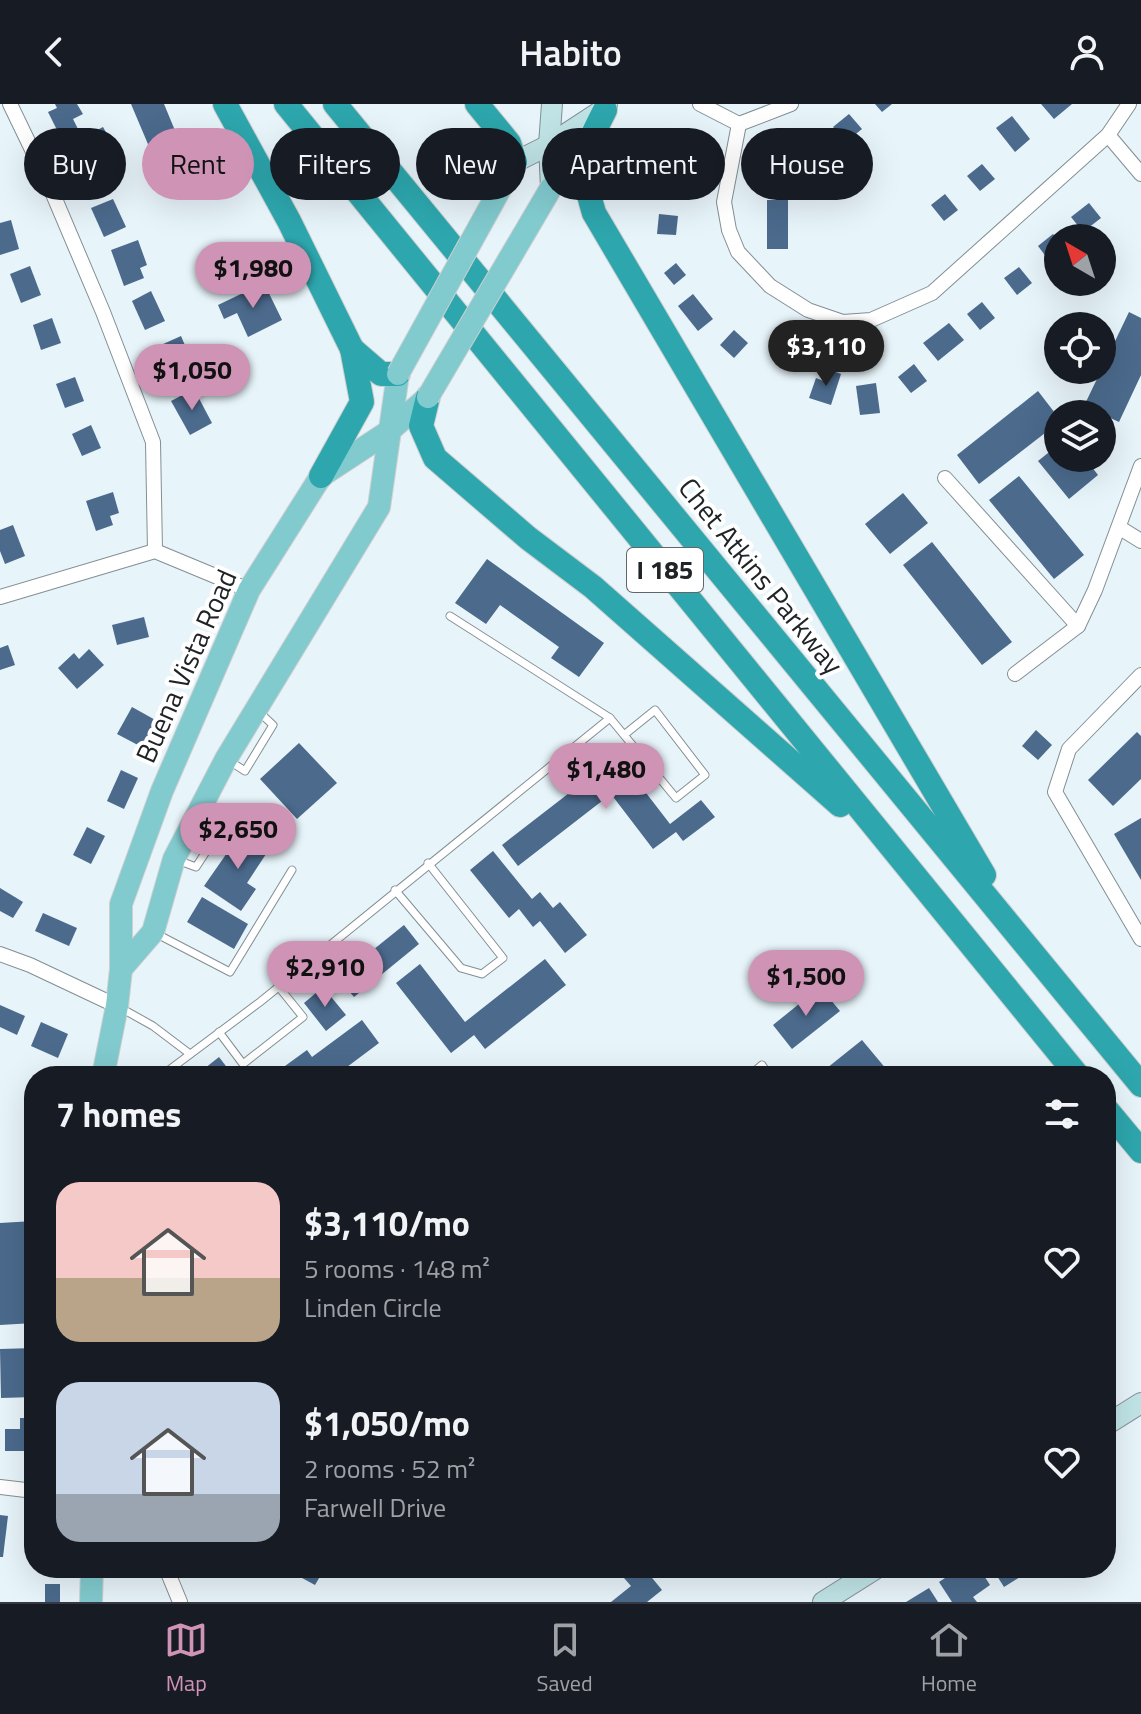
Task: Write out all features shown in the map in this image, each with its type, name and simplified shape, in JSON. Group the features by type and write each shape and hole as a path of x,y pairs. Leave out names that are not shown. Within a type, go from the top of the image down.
{"highway":[{"path":"225,104 289,221 352,349 362,402 321,476"},
{"name":"I 185","path":"286,104 1070,1066"},
{"name":"Chet Atkins Parkway","path":"335,104 1141,1085"},
{"path":"477,104 497,128"},
{"path":"607,107 588,144 582,173 594,213 1022,939"},
{"path":"352,349 381,374 398,374"},
{"path":"428,397 421,426 435,458 528,538 593,587 831,794 1007,989"},
{"path":"1116,1121 1141,1151"}],"main road":[{"name":"Buena Vista Road","path":"550,128 552,104"},
{"path":"575,128 607,107"},
{"path":"121,969 153,932 174,859 226,759 379,507 398,374 494,200"},
{"name":"Buena Vista Road","path":"105,1066 121,969 121,904 162,791 249,590 321,476 388,432 428,397 544,200"},
{"path":"1116,1419 1141,1403"},
{"path":"91,1602 92,1578"},
{"path":"823,1602 861,1578"}],"street":[{"path":"10,104 98,298 153,442 155,551"},
{"path":"700,104 739,124 791,104"},
{"path":"739,124 724,202 729,230 738,252 770,286 808,310 843,322 871,320 932,293 1108,135 1129,104"},
{"path":"1108,135 1141,174"},
{"path":"1015,674 1078,626 1120,528 1141,466"},
{"path":"945,478 1078,626"},
{"path":"1120,528 1141,541"},
{"path":"0,597 155,551 249,590"},
{"path":"1141,675 1069,749 1055,792 1141,939"},
{"path":"0,954 117,1006"},
{"path":"0,1487 24,1490"},
{"path":"170,1578 180,1602"}],"lane":[{"path":"450,616 610,718 624,735 676,798 705,775 655,710 624,735"},
{"path":"174,1066 610,718"},
{"path":"395,890 461,968 482,974 503,958 428,863"},
{"path":"153,932 230,972 292,870"},
{"path":"219,1032 243,1064 303,1017 278,986"},
{"path":"117,1006 153,1026 190,1054"}],"building":[{"path":"55,104 77,104 83,114 73,119 78,128 56,128 48,112 57,108"},
{"path":"131,104 164,104 174,128 142,130"},
{"path":"875,104 892,104 882,112"},
{"path":"1041,104 1072,104 1054,119"},
{"path":"849,114 861,128 834,128"},
{"path":"1012,116 1030,139 1015,152 996,128"},
{"path":"982,164 995,179 980,191 967,176"},
{"path":"945,194 958,210 944,221 931,205"},
{"path":"113,200 126,227 104,237 91,208"},
{"path":"767,200 788,200 788,249 767,249"},
{"path":"1089,203 1101,218 1093,224 1077,224 1071,217"},
{"path":"659,214 678,216 676,235 657,234"},
{"path":"11,220 19,249 0,255 0,223"},
{"path":"138,240 147,265 140,268 144,278 124,286 111,250"},
{"path":"676,263 686,275 674,285 664,273"},
{"path":"30,266 41,295 21,303 10,274"},
{"path":"1019,267 1032,283 1017,295 1004,278"},
{"path":"264,283 282,320 248,337 237,313 224,319 218,305"},
{"path":"151,291 165,321 145,330 132,301"},
{"path":"693,294 713,319 698,331 678,306"},
{"path":"982,302 995,318 980,330 967,314"},
{"path":"1129,312 1141,318 1141,375 1119,422 1116,421 1116,400 1087,400 1095,384 1116,384 1116,339"},
{"path":"52,318 61,343 41,350 33,325"},
{"path":"949,323 964,340 938,361 923,343"},
{"path":"734,330 748,343 734,358 720,345"},
{"path":"181,336 199,378 170,390 152,349"},
{"path":"914,364 927,381 911,393 898,377"},
{"path":"830,370 841,374 831,405 809,398 816,378 826,382"},
{"path":"75,377 84,401 65,408 56,384"},
{"path":"876,383 880,413 860,415 856,386"},
{"path":"194,389 212,423 190,435 171,401"},
{"path":"1038,391 1045,400 1044,434 979,484 957,455"},
{"path":"91,425 101,448 82,456 72,434"},
{"path":"1047,472 1096,472 1098,475 1069,499"},
{"path":"1019,476 1084,555 1054,579 989,500"},
{"path":"113,492 119,513 110,516 113,525 96,531 86,501"},
{"path":"903,493 928,523 890,554 865,524"},
{"path":"13,525 25,556 5,564 0,551 0,530"},
{"path":"932,542 1012,642 982,665 903,565"},
{"path":"487,559 604,643 579,677 551,658 559,647 500,605 486,624 455,603"},
{"path":"144,617 149,637 117,645 112,625"},
{"path":"8,645 15,665 0,670 0,648"},
{"path":"89,649 104,665 77,689 58,668 74,653 79,659"},
{"path":"132,707 168,727 153,753 117,734"},
{"path":"1036,730 1052,745 1038,760 1022,746"},
{"path":"1137,732 1141,736 1141,779 1113,806 1088,780"},
{"path":"299,743 337,783 297,819 260,779"},
{"path":"613,750 670,824 701,800 715,817 683,841 676,832 653,849 611,794 518,866 502,845 595,773 590,768"},
{"path":"121,770 138,778 124,809 107,801"},
{"path":"1141,818 1141,880 1114,834"},
{"path":"87,827 105,836 91,864 73,855"},
{"path":"243,830 270,848 247,883 256,889 241,911 204,886"},
{"path":"493,851 532,899 540,892 553,908 560,902 587,935 565,953 540,921 533,927 519,909 509,918 470,870"},
{"path":"0,888 23,902 13,918 0,911"},
{"path":"202,897 248,924 234,949 187,922"},
{"path":"43,913 77,928 69,946 35,931"},
{"path":"404,925 419,944 354,997 338,978"},
{"path":"545,959 566,985 485,1049 474,1035 451,1053 396,983 420,964 465,1022"},
{"path":"323,987 346,1015 326,1031 304,1003"},
{"path":"820,987 840,1011 792,1049 773,1025"},
{"path":"0,1005 25,1016 17,1035 0,1027"},
{"path":"362,1020 379,1043 348,1066 285,1066 307,1050 312,1057"},
{"path":"41,1022 68,1034 58,1058 31,1046"},
{"path":"862,1040 884,1066 830,1066"},
{"path":"219,1057 226,1066 208,1066"},
{"path":"24,1222 24,1324 0,1325 0,1223"},
{"path":"24,1348 24,1397 1,1398 0,1349"},
{"path":"20,1418 24,1418 24,1451 5,1451 5,1429 20,1429"},
{"path":"0,1515 8,1516 3,1557 0,1557"},
{"path":"302,1578 319,1578 315,1585"},
{"path":"624,1578 652,1578 662,1590 647,1602 611,1602 631,1586"},
{"path":"945,1578 985,1578 990,1585 973,1597 977,1602 952,1602 939,1582"},
{"path":"998,1578 1018,1578 1004,1587"},
{"path":"45,1584 60,1584 60,1602 45,1602"},
{"path":"929,1588 938,1602 906,1602"}]}
